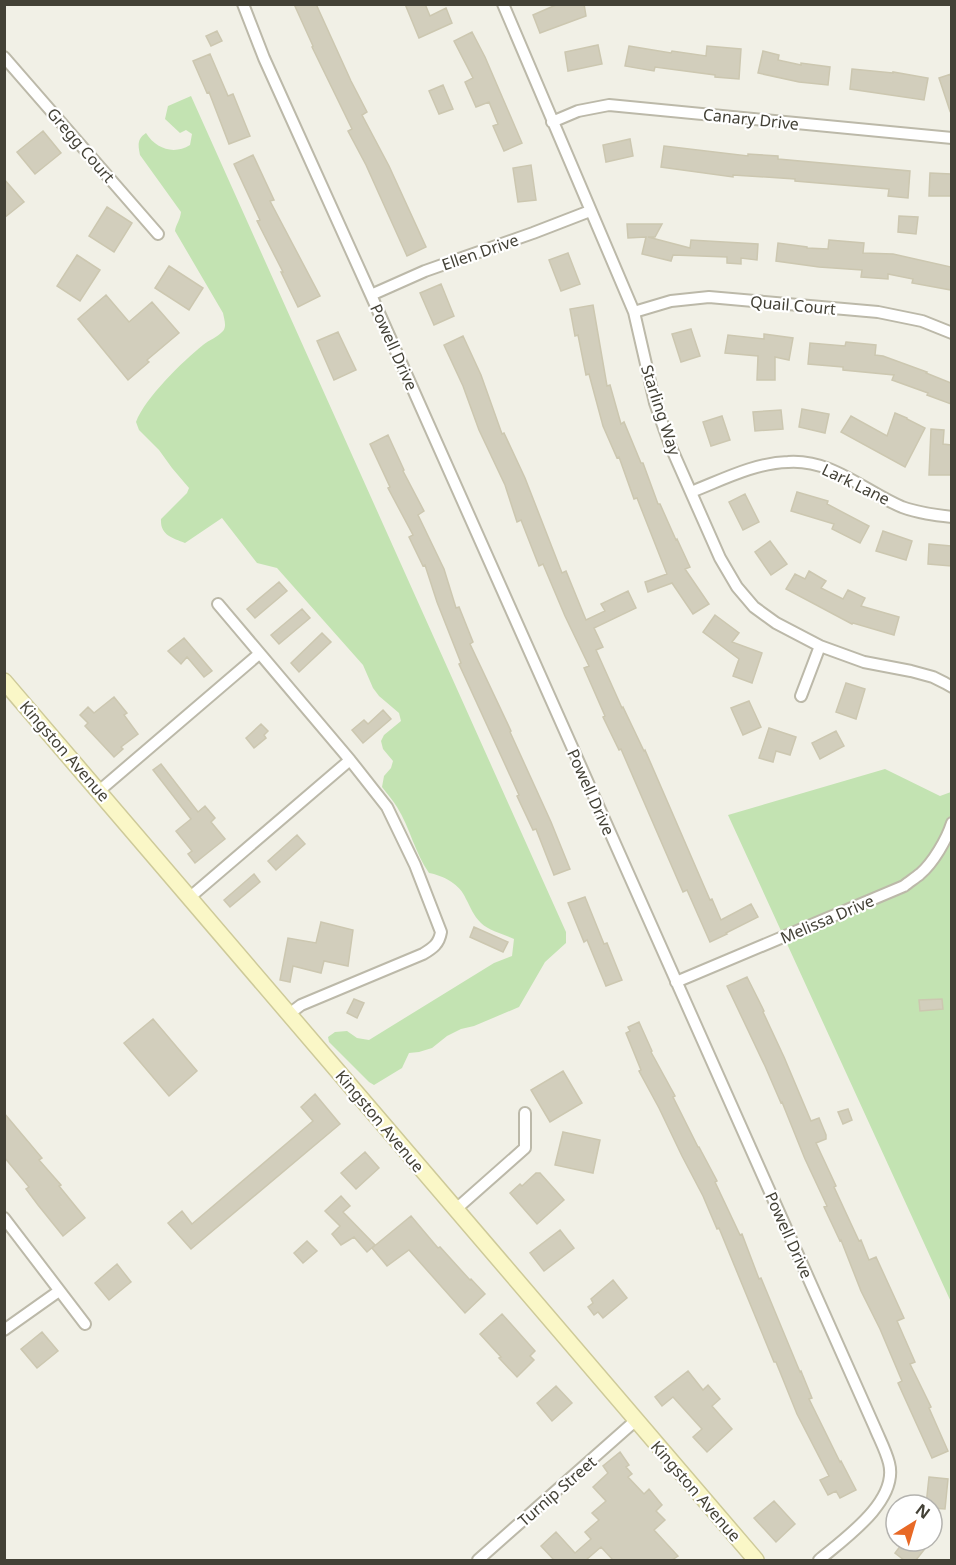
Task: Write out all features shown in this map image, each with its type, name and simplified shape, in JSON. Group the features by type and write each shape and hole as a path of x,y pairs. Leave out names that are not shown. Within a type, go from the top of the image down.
{"street":[{"name":"Powell Drive","path":"243,4 264,58 890,1465 888,1484 881,1502 867,1518 819,1560"},
{"name":"Starling Way","path":"503,4 634,312 655,403 670,445 720,558 737,587 753,607 776,623 820,646 864,662 933,677 951,687"},
{"name":"Gregg Court","path":"4,57 158,234"},
{"name":"Canary Drive","path":"552,122 578,111 609,105 951,138"},
{"name":"Ellen Drive","path":"370,294 425,271 590,212"},
{"name":"Quail Court","path":"634,312 671,301 709,297 878,312 922,321 951,333"},
{"name":"Lark Lane","path":"691,492 763,465 789,461 832,469 902,507 926,514 951,517"},
{"path":"218,604 387,807 402,836 441,932 440,940 423,954 301,1005 289,1014"},
{"path":"801,696 820,646"},
{"path":"99,791 259,654"},
{"name":"Kingston Avenue","path":"4,681 756,1560"},
{"path":"189,898 350,760"},
{"name":"Melissa Drive","path":"676,982 904,886 922,873 949,832 951,823"},
{"path":"455,1210 525,1148 525,1113"},
{"path":"4,1218 85,1324"},
{"path":"4,1330 59,1291"},
{"name":"Turnip Street","path":"478,1560 635,1421"}],"green space":[{"path":"191,96 566,932 566,943 545,962 519,1007 474,1026 461,1029 447,1036 432,1048 409,1053 402,1068 374,1085 329,1042 328,1037 335,1032 347,1031 357,1038 369,1040 494,963 512,956 514,939 484,926 474,914 460,889 446,879 429,873 424,865 402,815 382,787 384,776 391,768 393,761 383,749 381,741 384,735 401,721 399,713 373,688 363,665 277,568 257,563 222,518 185,543 168,535 162,529 161,519 187,493 189,488 159,450 139,430 136,422 147,402 165,380 205,343 221,333 225,325 223,313 175,231 181,212 140,155 140,140 146,133 155,143 166,149 178,150 190,145 192,134 186,130 180,133 165,119 168,106"},
{"path":"885,769 940,796 951,792 951,1302 728,815"}],"building":[{"path":"294,4 316,4 367,112 362,115 389,166 426,247 407,256 348,131 352,129"},
{"path":"405,4 425,4 430,16 446,8 452,23 419,38"},
{"path":"558,4 584,4 586,16 540,33 533,15"},
{"path":"217,31 222,41 211,46 206,36"},
{"path":"472,32 522,143 504,151 493,126 498,124 489,102 476,107 465,82 473,78 454,41"},
{"path":"598,45 602,64 568,71 565,52"},
{"path":"629,46 706,56 707,46 741,49 739,79 655,67 654,71 625,66"},
{"path":"763,51 779,55 778,60 801,65 801,63 830,67 828,85 799,82 758,73"},
{"path":"210,54 228,96 233,94 250,136 229,144 209,92 207,93 193,61"},
{"path":"852,69 893,72 928,78 924,100 850,89"},
{"path":"951,74 951,110 950,111 939,78"},
{"path":"443,85 453,109 439,114 429,91"},
{"path":"43,131 61,153 35,174 17,152"},
{"path":"630,139 633,156 606,162 603,145"},
{"path":"664,146 910,171 908,198 888,196 889,189 795,181 795,179 733,175 733,177 661,167"},
{"path":"253,155 274,200 270,201 320,296 298,307 257,221 260,220 234,164"},
{"path":"531,165 536,200 518,202 513,168"},
{"path":"930,173 951,174 951,196 929,196"},
{"path":"4,179 24,202 4,218"},
{"path":"107,207 132,223 114,252 89,236"},
{"path":"899,216 918,217 916,234 898,232"},
{"path":"627,224 662,224 655,237 648,237 690,248 691,240 758,244 757,260 741,258 741,264 727,263 727,257 673,255 671,261 642,254 646,237 628,238"},
{"path":"829,240 864,243 863,253 893,254 951,267 951,290 912,283 913,279 888,274 888,279 861,277 862,270 776,261 778,243 828,249"},
{"path":"568,253 580,284 561,291 549,260"},
{"path":"77,255 100,270 80,301 57,286"},
{"path":"169,266 203,288 189,310 155,288"},
{"path":"441,284 454,316 434,325 420,293"},
{"path":"106,295 129,322 152,302 179,333 147,360 149,362 128,380 78,319"},
{"path":"593,305 607,386 610,385 621,424 624,422 641,463 643,463 658,504 690,567 685,569 709,604 693,614 672,583 648,592 645,582 667,574 637,498 634,499 619,457 617,458 603,426 589,374 586,375 578,335 575,336 570,309"},
{"path":"691,329 700,356 681,362 672,334"},
{"path":"338,332 356,370 334,380 317,341"},
{"path":"764,334 793,338 789,360 775,357 775,380 757,380 758,356 725,353 728,335 764,339"},
{"path":"463,336 481,375 502,434 504,433 525,478 562,573 566,571 586,620 605,611 601,604 628,591 636,608 594,628 603,647 596,650 622,708 645,750 710,900 712,899 721,920 751,904 758,917 710,942 687,890 683,892 621,749 619,750 603,717 605,716 584,668 589,666 543,564 539,566 521,520 517,522 505,485 479,430 463,386 444,345"},
{"path":"846,342 876,345 875,355 927,372 951,383 951,404 892,380 894,375 808,364 810,343 845,346"},
{"path":"802,409 829,414 825,433 799,427"},
{"path":"781,410 783,429 755,431 753,412"},
{"path":"895,413 925,428 905,467 841,432 851,416 887,436"},
{"path":"722,416 730,440 711,446 703,422"},
{"path":"931,429 944,430 943,444 951,445 951,475 929,475"},
{"path":"388,435 403,471 424,511 418,515 444,569 456,608 459,607 473,642 470,644 511,731 570,869 554,875 536,829 533,830 517,796 519,795 459,664 461,663 425,565 423,566 409,537 413,535 388,488 390,487 370,444"},
{"path":"797,492 828,501 827,504 869,526 860,543 832,529 834,524 791,511"},
{"path":"745,494 759,522 743,530 729,502"},
{"path":"883,531 912,541 906,560 876,551"},
{"path":"770,541 787,564 771,575 755,552"},
{"path":"929,544 951,546 951,566 928,564"},
{"path":"809,571 826,581 821,588 843,599 848,590 865,598 861,606 899,617 894,635 852,624 786,589 795,574 805,579"},
{"path":"279,582 287,591 255,618 247,609"},
{"path":"302,609 310,618 279,644 271,635"},
{"path":"715,615 739,633 732,642 762,653 752,683 733,676 739,659 703,632"},
{"path":"322,633 331,642 299,672 291,663"},
{"path":"184,638 212,671 204,677 187,657 181,664 168,651"},
{"path":"846,683 865,689 856,719 836,712"},
{"path":"114,697 127,713 124,715 138,734 121,747 123,749 114,757 85,726 88,723 80,715 88,707 94,713"},
{"path":"749,701 761,727 743,735 731,708"},
{"path":"383,710 391,719 363,743 352,730 364,720 368,724"},
{"path":"261,724 268,731 264,735 266,738 254,748 246,738"},
{"path":"769,728 796,737 790,755 776,751 773,762 759,758"},
{"path":"836,731 844,746 820,759 812,743"},
{"path":"161,764 198,812 205,806 215,818 211,822 225,839 195,863 188,854 192,851 176,831 191,819 153,770"},
{"path":"297,835 305,844 276,870 268,861"},
{"path":"254,874 260,882 230,907 224,900"},
{"path":"585,897 622,980 606,986 587,940 584,942 568,903"},
{"path":"321,922 353,930 348,966 324,961 321,973 293,966 290,982 280,980 288,938 316,943"},
{"path":"474,927 508,942 503,952 470,937"},
{"path":"747,977 811,1121 819,1118 826,1139 816,1143 836,1186 834,1187 869,1260 876,1257 904,1318 897,1321 915,1362 910,1364 931,1407 929,1408 948,1451 932,1458 898,1383 902,1381 861,1291 841,1240 824,1207 827,1206 782,1102 727,986"},
{"path":"354,999 364,1003 357,1018 347,1013"},
{"path":"942,999 943,1009 920,1011 919,1000"},
{"path":"153,1019 197,1071 169,1096 124,1043"},
{"path":"639,1022 651,1052 717,1181 715,1182 740,1235 742,1234 759,1279 761,1278 812,1398 809,1399 856,1490 840,1498 836,1491 828,1495 820,1480 829,1476 797,1414 719,1228 717,1229 703,1196 639,1071 641,1070 626,1033 630,1031 628,1027"},
{"path":"563,1071 582,1103 550,1122 531,1090"},
{"path":"315,1094 340,1124 191,1249 168,1223 182,1211 192,1224 313,1121 301,1107"},
{"path":"848,1109 852,1120 843,1124 838,1112"},
{"path":"4,1113 42,1158 39,1160 85,1218 63,1236 26,1189 29,1187 4,1157"},
{"path":"563,1132 600,1140 593,1173 555,1165"},
{"path":"365,1152 379,1168 356,1189 341,1173"},
{"path":"536,1173 540,1173 564,1200 537,1224 510,1193"},
{"path":"341,1196 350,1206 343,1212 375,1245 367,1252 354,1237 341,1245 332,1234 340,1226 325,1211"},
{"path":"411,1216 438,1248 440,1247 485,1294 465,1313 409,1250 387,1266 372,1248"},
{"path":"560,1230 574,1248 544,1271 530,1253"},
{"path":"307,1241 317,1251 303,1263 294,1253"},
{"path":"117,1264 131,1282 109,1300 95,1283"},
{"path":"613,1280 627,1298 603,1318 598,1312 594,1315 588,1307 593,1303 591,1299"},
{"path":"502,1314 535,1351 530,1356 534,1360 517,1377 480,1334"},
{"path":"42,1332 58,1351 37,1368 21,1349"},
{"path":"688,1371 703,1390 708,1385 720,1399 712,1406 732,1429 707,1452 693,1437 702,1429 673,1397 662,1406 655,1397"},
{"path":"556,1386 572,1403 552,1421 537,1403"},
{"path":"620,1452 629,1465 626,1467 632,1474 628,1477 644,1494 649,1489 662,1505 656,1511 665,1520 654,1530 678,1556 672,1560 613,1560 601,1547 586,1560 554,1560 541,1546 556,1532 575,1553 591,1539 585,1532 599,1520 592,1513 606,1501 593,1487 608,1473 603,1466"},
{"path":"929,1477 948,1479 945,1509 944,1493 927,1493"},
{"path":"774,1501 795,1524 776,1542 754,1518"},
{"path":"895,1553 922,1553 916,1560 904,1560"}]}
